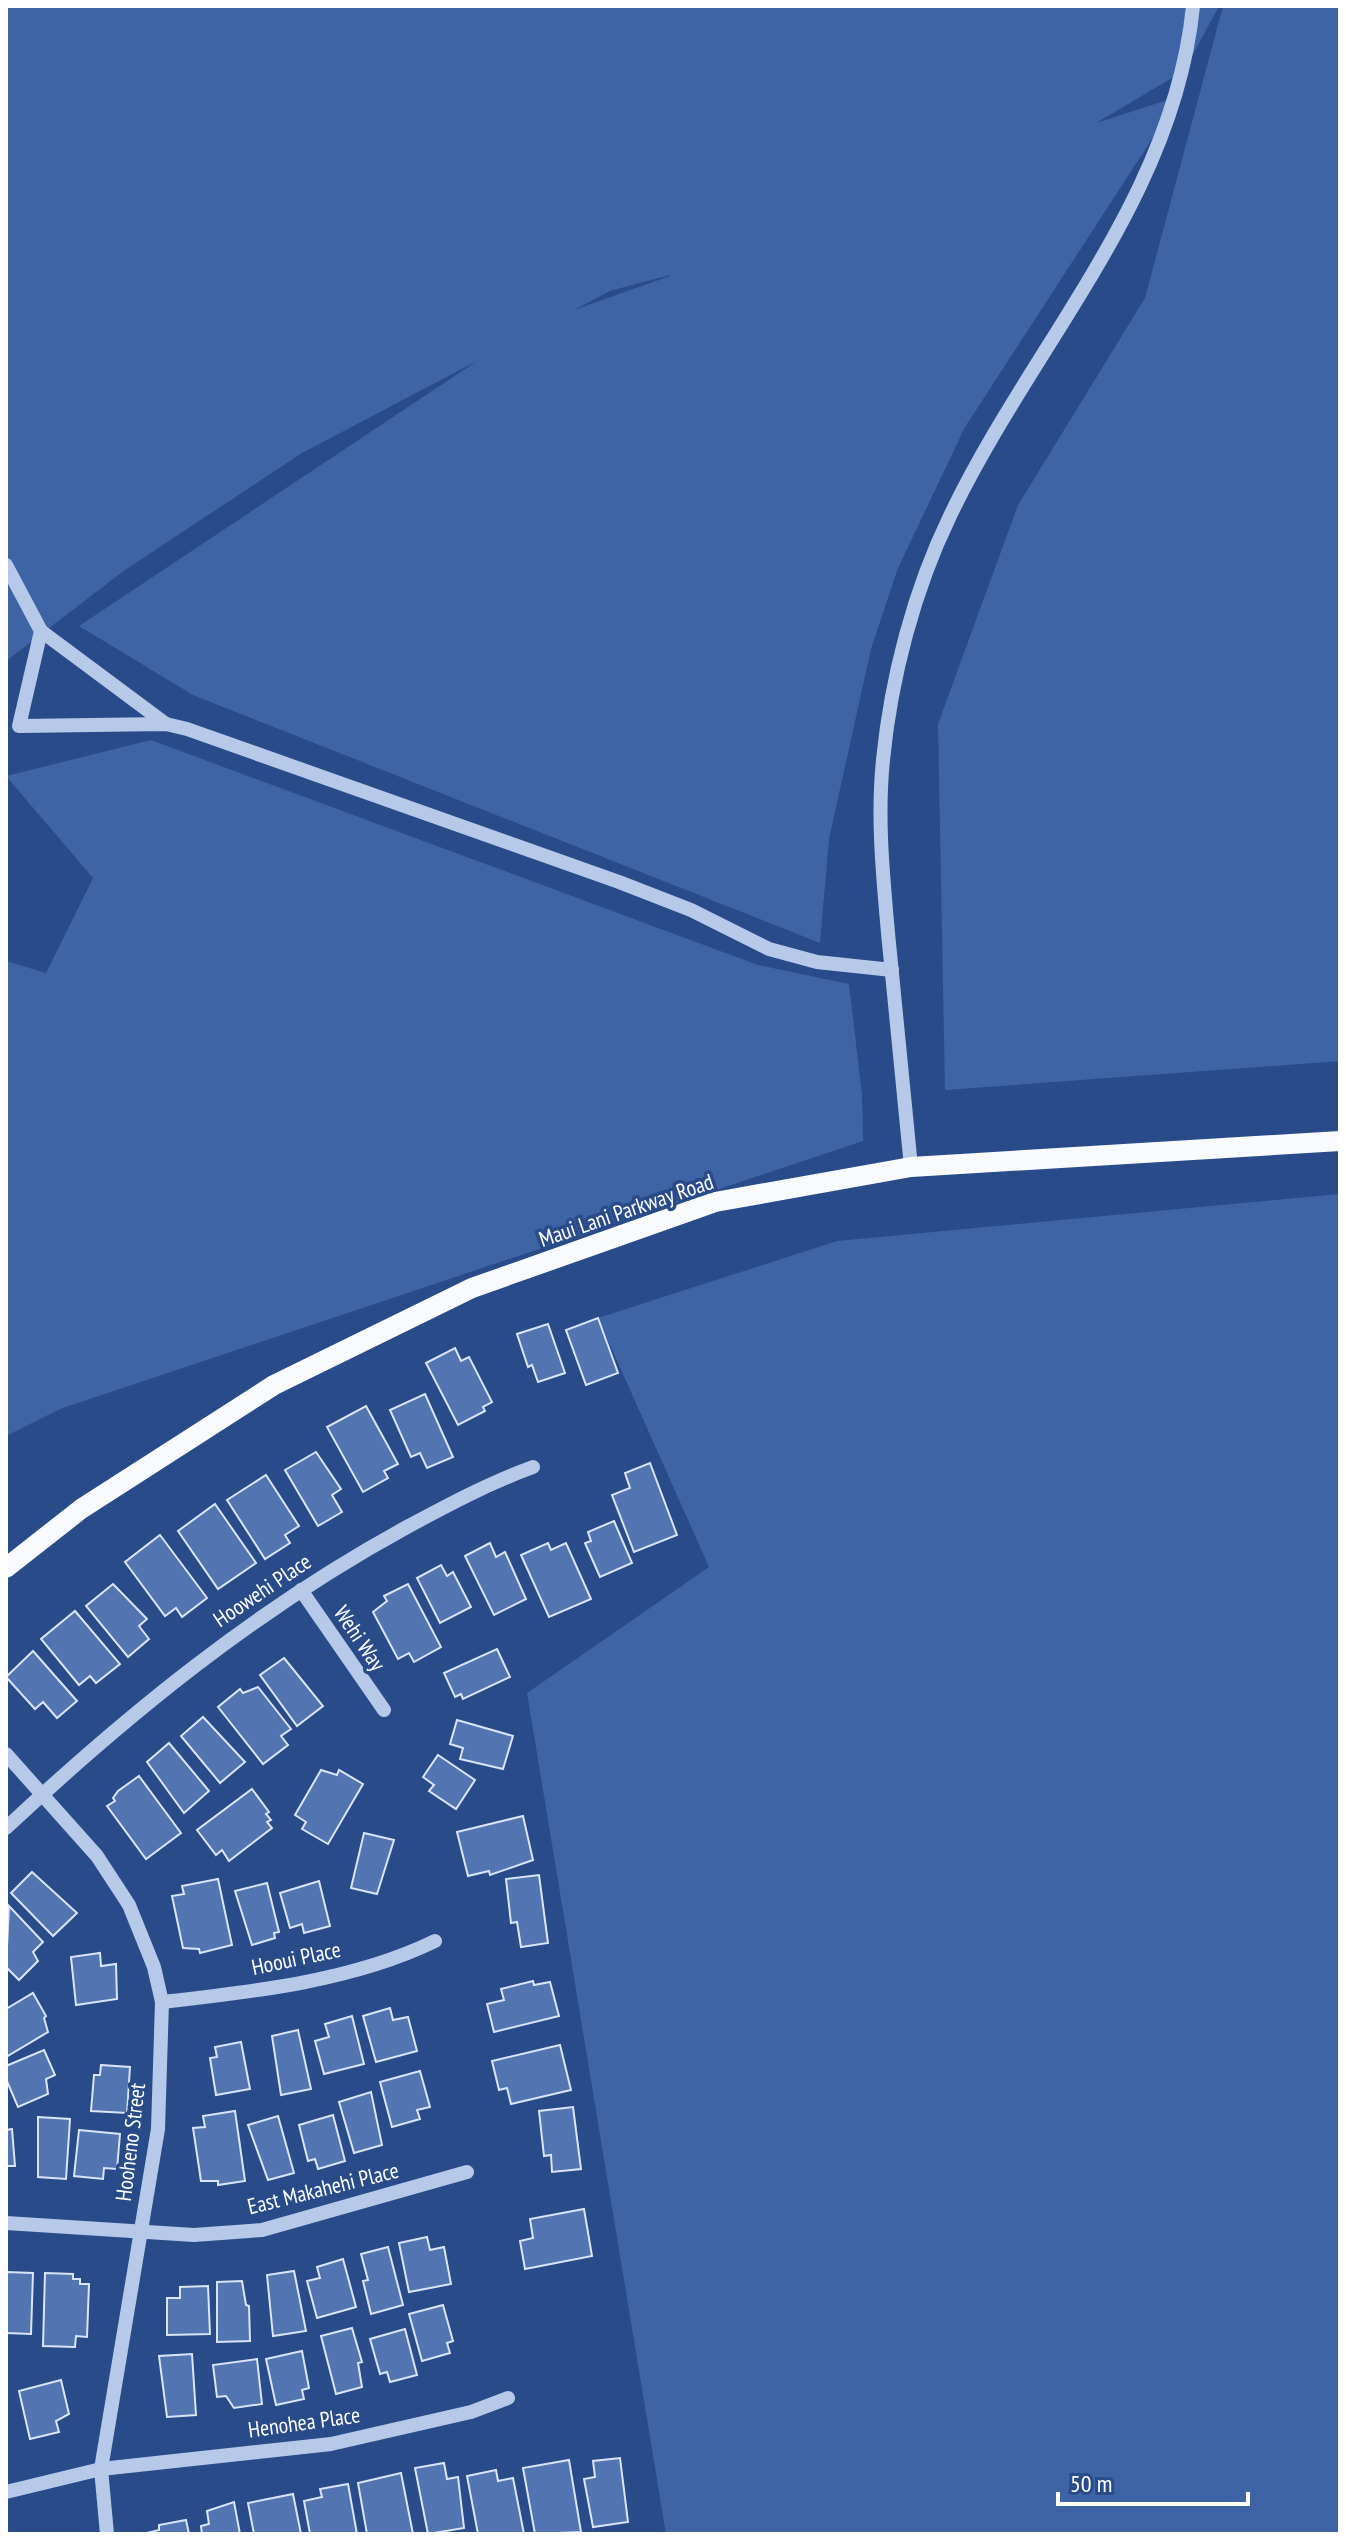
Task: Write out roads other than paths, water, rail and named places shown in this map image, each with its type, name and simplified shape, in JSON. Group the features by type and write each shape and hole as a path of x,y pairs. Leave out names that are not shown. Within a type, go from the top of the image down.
{"main road":[{"name":"Maui Lani Parkway Road","path":"6,1568 81,1509 274,1385 472,1288 715,1202 911,1167 1340,1141"}],"street":[{"path":"911,1167 880,842 883,760 898,671 918,595 948,519 978,459 1127,214 1154,159 1185,63 1193,6"},
{"path":"6,565 41,631 166,724"},
{"path":"41,631 19,726 166,724 208,735 619,882 691,910 769,949 817,962 892,970"},
{"name":"Hoowehi Place","path":"6,1828 184,1672 301,1590 434,1513 533,1467"},
{"name":"Wehi Way","path":"301,1590 384,1710"},
{"name":"Hooheno Street","path":"6,1754 97,1856 129,1905 154,1967 162,2002 158,2129 101,2469 107,2534"},
{"name":"Hooui Place","path":"162,2002 238,1994 340,1972 412,1952 435,1941"},
{"name":"East Makahehi Place","path":"6,2223 194,2235 262,2230 467,2172"},
{"name":"Henohea Place","path":"6,2492 101,2469 331,2444 471,2412 508,2398"}]}
